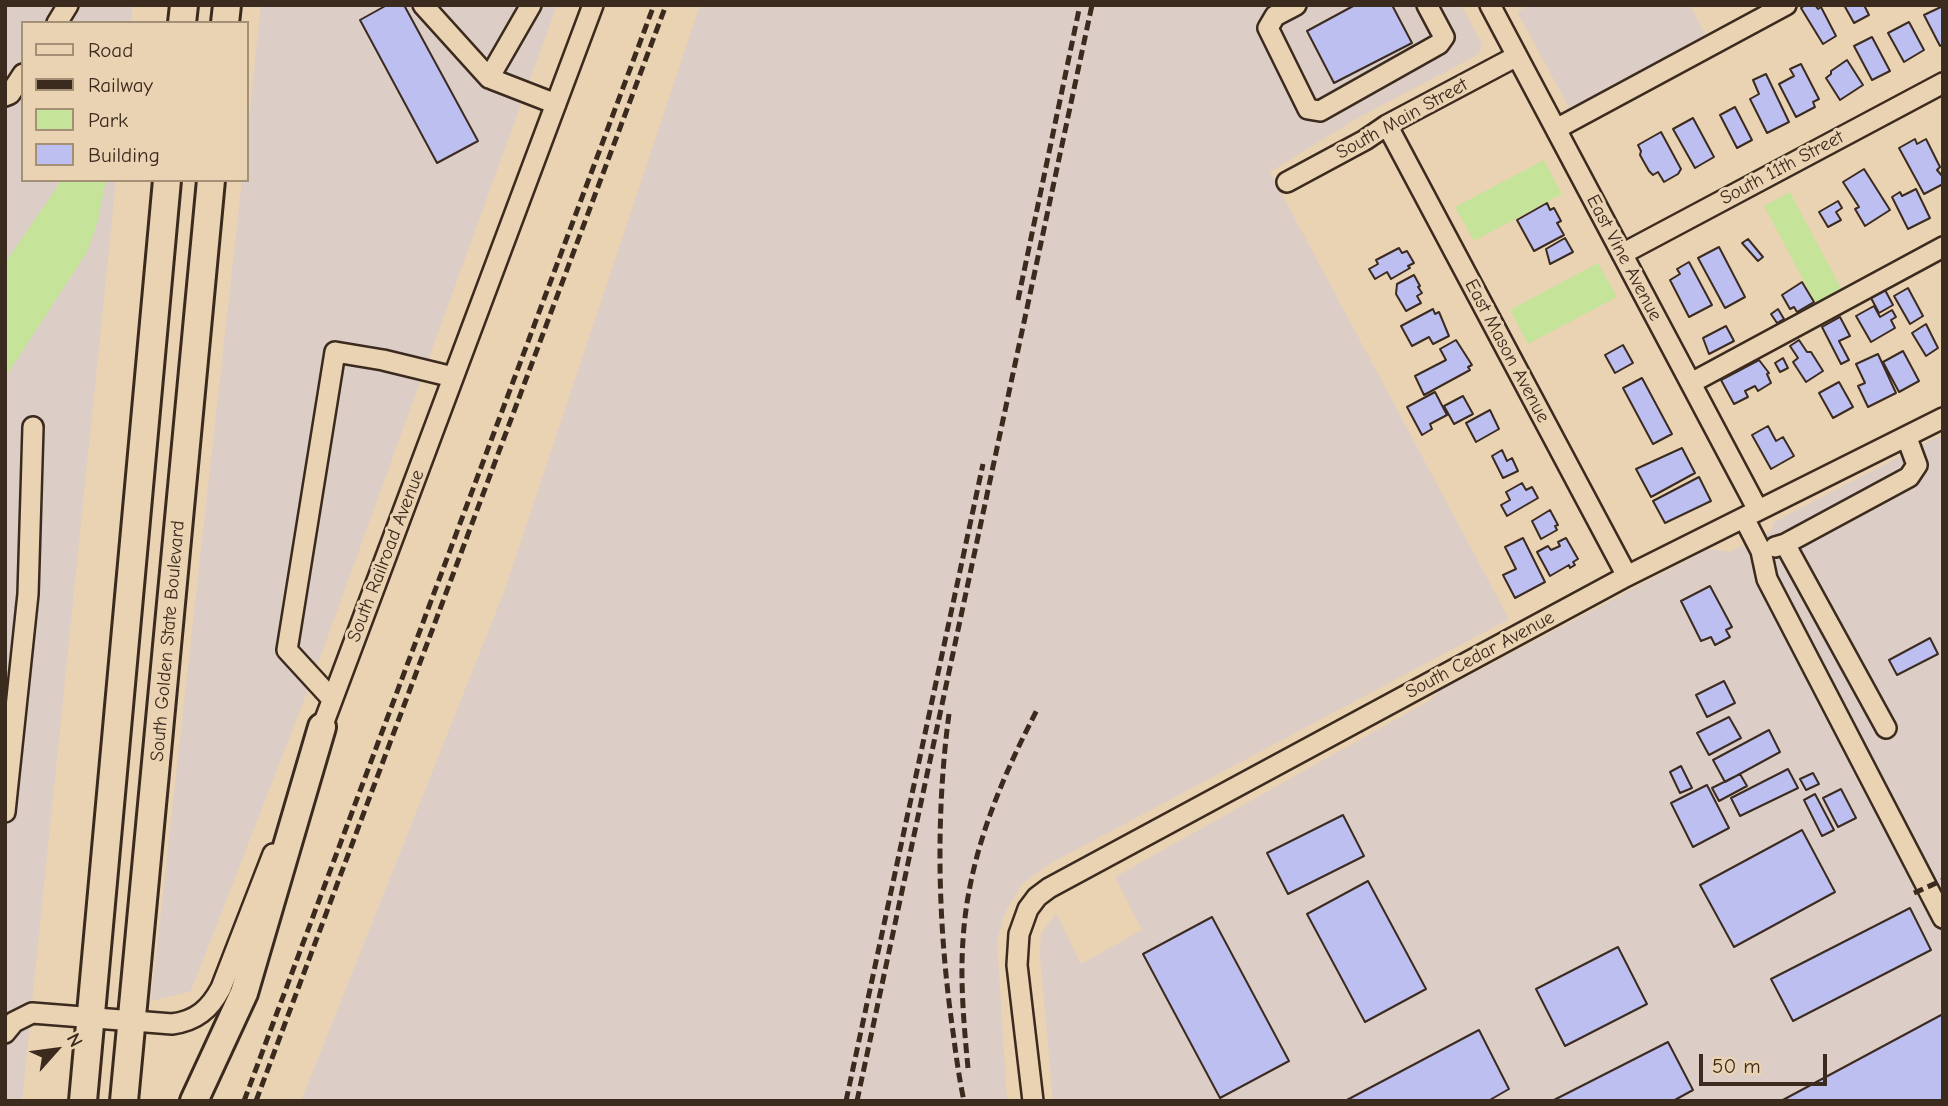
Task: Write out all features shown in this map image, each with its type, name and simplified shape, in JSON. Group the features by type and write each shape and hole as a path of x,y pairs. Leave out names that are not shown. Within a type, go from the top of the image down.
{"main road":[{"name":"South Golden State Boulevard","path":"124,1101 111,1019 167,182"},
{"name":"South Golden State Boulevard","path":"83,1101 111,1019 211,182"},
{"path":"194,1101 244,993 323,727"}],"street":[{"path":"58,21 68,5"},
{"path":"423,5 489,78 556,104"},
{"path":"489,78 531,5"},
{"name":"South Railroad Avenue","path":"111,1019 183,1023 202,1014 215,1001 323,727 593,5"},
{"path":"1296,5 1275,16 1268,28 1308,109 1320,111 1439,44 1444,37 1427,5"},
{"name":"East Vine Avenue","path":"1490,5 1691,383 1751,514 1767,579 1943,918"},
{"path":"1556,129 1786,5"},
{"name":"South Main Street","path":"1287,183 1387,125 1517,56"},
{"path":"5,96 10,94 21,77"},
{"name":"South 11th Street","path":"1622,254 1943,83"},
{"name":"East Mason Avenue","path":"1387,125 1628,576"},
{"path":"1691,383 1943,247"},
{"path":"332,699 287,650 335,352 383,360 453,377"},
{"name":"South Cedar Avenue","path":"1033,1101 1017,965 1019,934 1028,909 1037,897 1070,876 1628,576 1943,418"},
{"path":"5,811 28,594 33,427"},
{"path":"1761,551 1785,544 1909,477 1917,465 1907,438"},
{"path":"1785,544 1886,728"},
{"path":"6,1027 23,1016 42,1012 111,1019"}],"shaded area":[{"path":"5,5 133,5 131,21 21,21 21,182 116,182 22,1101 5,1101"},
{"path":"261,5 557,5 313,677 191,991 151,1001 242,182 248,182 248,128"},
{"path":"700,5 1461,5 1482,44 1479,54 1356,119 1270,172 1509,619 1053,862 1023,883 1006,911 997,940 1007,1101 301,1101 504,592"},
{"path":"1530,5 1690,5 1707,38 1571,111 1517,12"},
{"path":"1943,434 1943,1101 1053,1101 1040,955 1041,934 1056,913 1081,964 1142,930 1115,877 1432,699 1438,692 1708,549 1730,552 1771,531 1774,522"}],"green space":[{"path":"1544,160 1562,194 1474,241 1455,207"},
{"path":"61,182 106,182 98,221 87,252 5,378 5,263"},
{"path":"1790,192 1843,292 1817,306 1764,206"},
{"path":"1598,263 1617,297 1528,344 1510,310"}],"building":[{"path":"387,5 404,5 478,141 437,163 360,20"},
{"path":"1355,5 1392,5 1412,43 1334,83 1307,31"},
{"path":"1815,5 1818,9 1821,7 1836,36 1823,44 1801,8"},
{"path":"1844,5 1864,5 1869,15 1854,23"},
{"path":"1943,6 1943,44 1940,46 1924,15"},
{"path":"1909,22 1924,50 1904,62 1888,33"},
{"path":"1872,37 1890,71 1872,80 1854,46"},
{"path":"1847,60 1863,85 1840,100 1826,78"},
{"path":"1801,64 1819,99 1813,102 1815,107 1796,117 1779,84 1794,76 1790,69"},
{"path":"1766,74 1789,122 1767,133 1750,99 1759,94 1753,80"},
{"path":"1735,107 1752,140 1737,148 1720,115"},
{"path":"1693,118 1714,157 1695,168 1673,129"},
{"path":"1661,132 1681,169 1678,174 1664,182 1658,172 1653,175 1649,171 1638,145"},
{"path":"1915,139 1917,144 1926,139 1940,167 1937,170 1943,177 1943,184 1924,194 1899,148"},
{"path":"1864,169 1890,210 1865,226 1855,209 1859,207 1843,182"},
{"path":"1916,189 1930,218 1908,229 1892,197 1900,192 1902,196"},
{"path":"1838,201 1842,208 1836,212 1841,220 1828,227 1819,212"},
{"path":"1547,203 1550,210 1554,208 1561,221 1557,223 1564,235 1534,251 1517,220"},
{"path":"1565,238 1573,252 1550,264 1546,249"},
{"path":"1748,239 1763,257 1758,261 1742,243"},
{"path":"1719,247 1745,297 1725,308 1698,258"},
{"path":"1399,248 1402,253 1407,251 1414,263 1391,279 1387,272 1375,279 1369,269 1378,264 1376,260"},
{"path":"1689,262 1712,305 1689,317 1670,280 1680,274 1677,269"},
{"path":"1414,275 1422,293 1417,296 1421,303 1406,311 1396,294 1397,284"},
{"path":"1802,282 1814,302 1797,312 1794,307 1790,309 1782,295"},
{"path":"1908,288 1923,316 1910,324 1894,296"},
{"path":"1885,290 1893,305 1879,313 1871,298"},
{"path":"1874,306 1880,317 1892,310 1896,317 1891,320 1895,328 1871,342 1856,316"},
{"path":"1433,309 1435,314 1439,312 1449,336 1433,344 1429,337 1412,346 1401,326"},
{"path":"1778,309 1784,319 1777,323 1771,314"},
{"path":"1840,317 1850,336 1839,341 1849,360 1841,364 1822,327"},
{"path":"1926,324 1938,348 1926,356 1912,333"},
{"path":"1726,326 1734,341 1709,354 1703,338"},
{"path":"1456,340 1472,365 1468,367 1470,370 1424,395 1415,376 1446,360 1440,349"},
{"path":"1799,340 1807,352 1811,352 1823,371 1806,382 1793,362 1798,358 1790,346"},
{"path":"1623,345 1633,363 1615,373 1605,355"},
{"path":"1903,351 1919,381 1899,392 1883,362"},
{"path":"1878,354 1896,393 1868,407 1858,386 1865,383 1856,364"},
{"path":"1783,358 1788,368 1780,372 1775,363"},
{"path":"1759,360 1769,373 1767,374 1771,383 1758,391 1755,386 1745,391 1748,397 1734,404 1721,380"},
{"path":"1642,378 1672,434 1653,444 1623,388"},
{"path":"1839,382 1853,407 1833,418 1819,393"},
{"path":"1435,392 1447,415 1430,424 1432,429 1422,435 1407,407"},
{"path":"1463,396 1473,414 1454,424 1444,406"},
{"path":"1490,410 1499,429 1476,442 1466,423"},
{"path":"1768,426 1776,441 1783,437 1794,456 1771,469 1752,435"},
{"path":"1682,448 1695,473 1651,497 1636,469"},
{"path":"1502,450 1507,461 1512,458 1518,471 1503,478 1492,456"},
{"path":"1699,477 1711,501 1665,523 1653,501"},
{"path":"1522,483 1526,490 1532,487 1538,498 1507,516 1501,505 1510,500 1506,492"},
{"path":"1550,510 1558,525 1555,526 1557,530 1541,539 1532,521"},
{"path":"1523,538 1545,582 1515,598 1503,575 1516,569 1505,547"},
{"path":"1566,538 1578,559 1573,562 1575,565 1570,568 1569,565 1550,576 1537,552 1548,546 1551,550 1560,546 1558,542"},
{"path":"1710,586 1732,627 1726,630 1730,637 1715,645 1711,637 1701,641 1681,601"},
{"path":"1930,638 1938,654 1897,675 1889,660"},
{"path":"1724,681 1735,703 1707,717 1696,695"},
{"path":"1729,717 1741,738 1709,755 1697,733"},
{"path":"1769,730 1780,752 1725,782 1713,760"},
{"path":"1681,766 1692,788 1680,793 1670,772"},
{"path":"1788,769 1798,788 1740,816 1731,798"},
{"path":"1813,773 1819,784 1806,790 1800,779"},
{"path":"1740,774 1747,786 1719,801 1712,788"},
{"path":"1707,785 1729,828 1693,847 1671,803"},
{"path":"1841,789 1856,818 1838,827 1823,798"},
{"path":"1815,794 1834,830 1822,836 1804,800"},
{"path":"1343,815 1364,856 1288,894 1267,853"},
{"path":"1802,830 1835,892 1734,947 1700,885"},
{"path":"1368,881 1426,989 1365,1022 1307,914"},
{"path":"1910,908 1931,950 1793,1021 1771,979"},
{"path":"1212,917 1289,1061 1220,1098 1143,954"},
{"path":"1618,947 1647,1004 1565,1046 1536,989"},
{"path":"1943,1014 1943,1101 1781,1101"},
{"path":"1479,1030 1509,1089 1488,1101 1345,1101"},
{"path":"1668,1042 1693,1090 1673,1101 1552,1101"}],"railway":[{"path":"244,1101 654,5"},
{"path":"256,1101 666,5"},
{"path":"1018,300 1080,5"},
{"path":"857,1101 1092,5"},
{"path":"846,1101 983,464"},
{"path":"968,1068 962,956 971,879 988,820 1011,763 1038,708"},
{"path":"949,714 940,833 941,913 948,993 964,1101"},
{"path":"1914,893 1943,880"}]}
